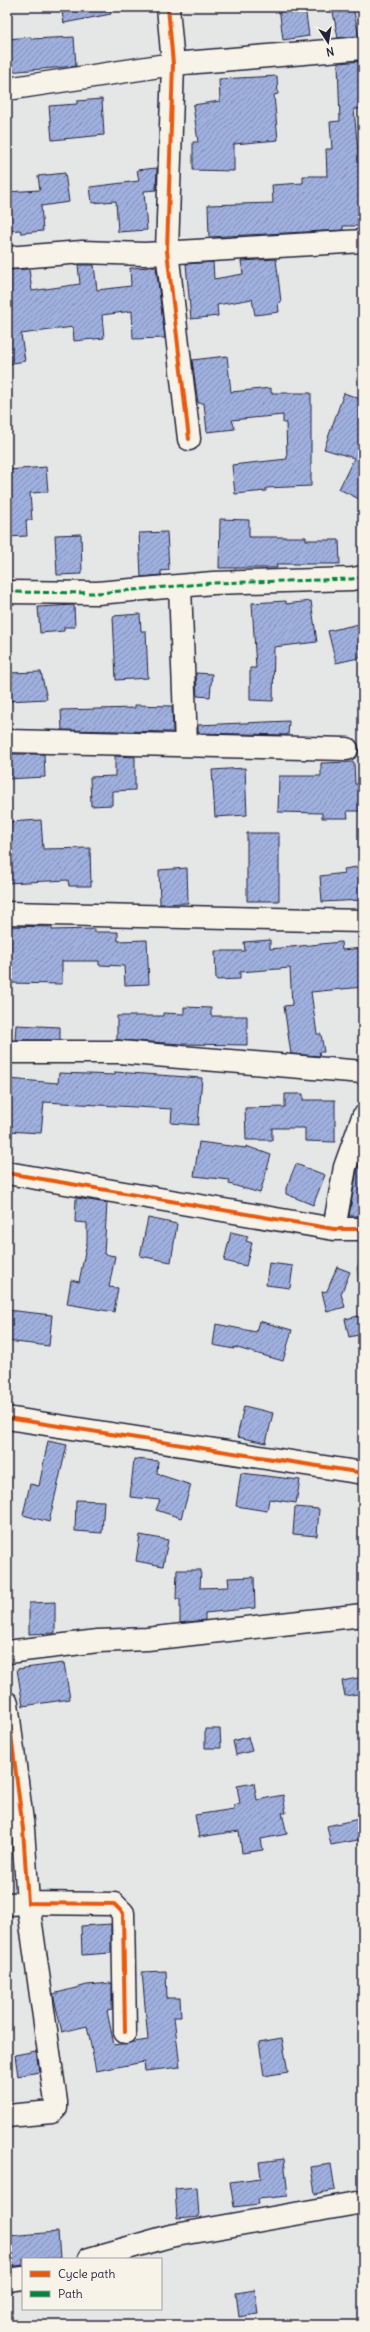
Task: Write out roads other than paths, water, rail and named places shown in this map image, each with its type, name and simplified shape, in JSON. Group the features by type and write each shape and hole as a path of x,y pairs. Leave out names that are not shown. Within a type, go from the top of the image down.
{"street":[{"path":"168,7 173,64 167,251 189,439"},
{"path":"7,89 173,64 363,48"},
{"path":"7,258 82,252 145,254 167,251 210,251 363,241"},
{"path":"7,592 98,593 213,582 352,579 363,577"},
{"path":"180,586 186,745"},
{"path":"7,741 347,749"},
{"path":"7,913 363,921"},
{"path":"7,1052 120,1052 363,1072"},
{"path":"334,1229 345,1167 363,1117"},
{"path":"7,1173 334,1229 363,1229"},
{"path":"7,1418 363,1472"},
{"path":"7,1652 98,1641 147,1639 363,1615"},
{"path":"7,1703 23,1829 28,1903 56,2108 52,2112 7,2116"},
{"path":"7,1904 114,1904 123,1913 125,2032"},
{"path":"93,2258 170,2236 363,2202"},
{"path":"7,2280 22,2278"}]}
